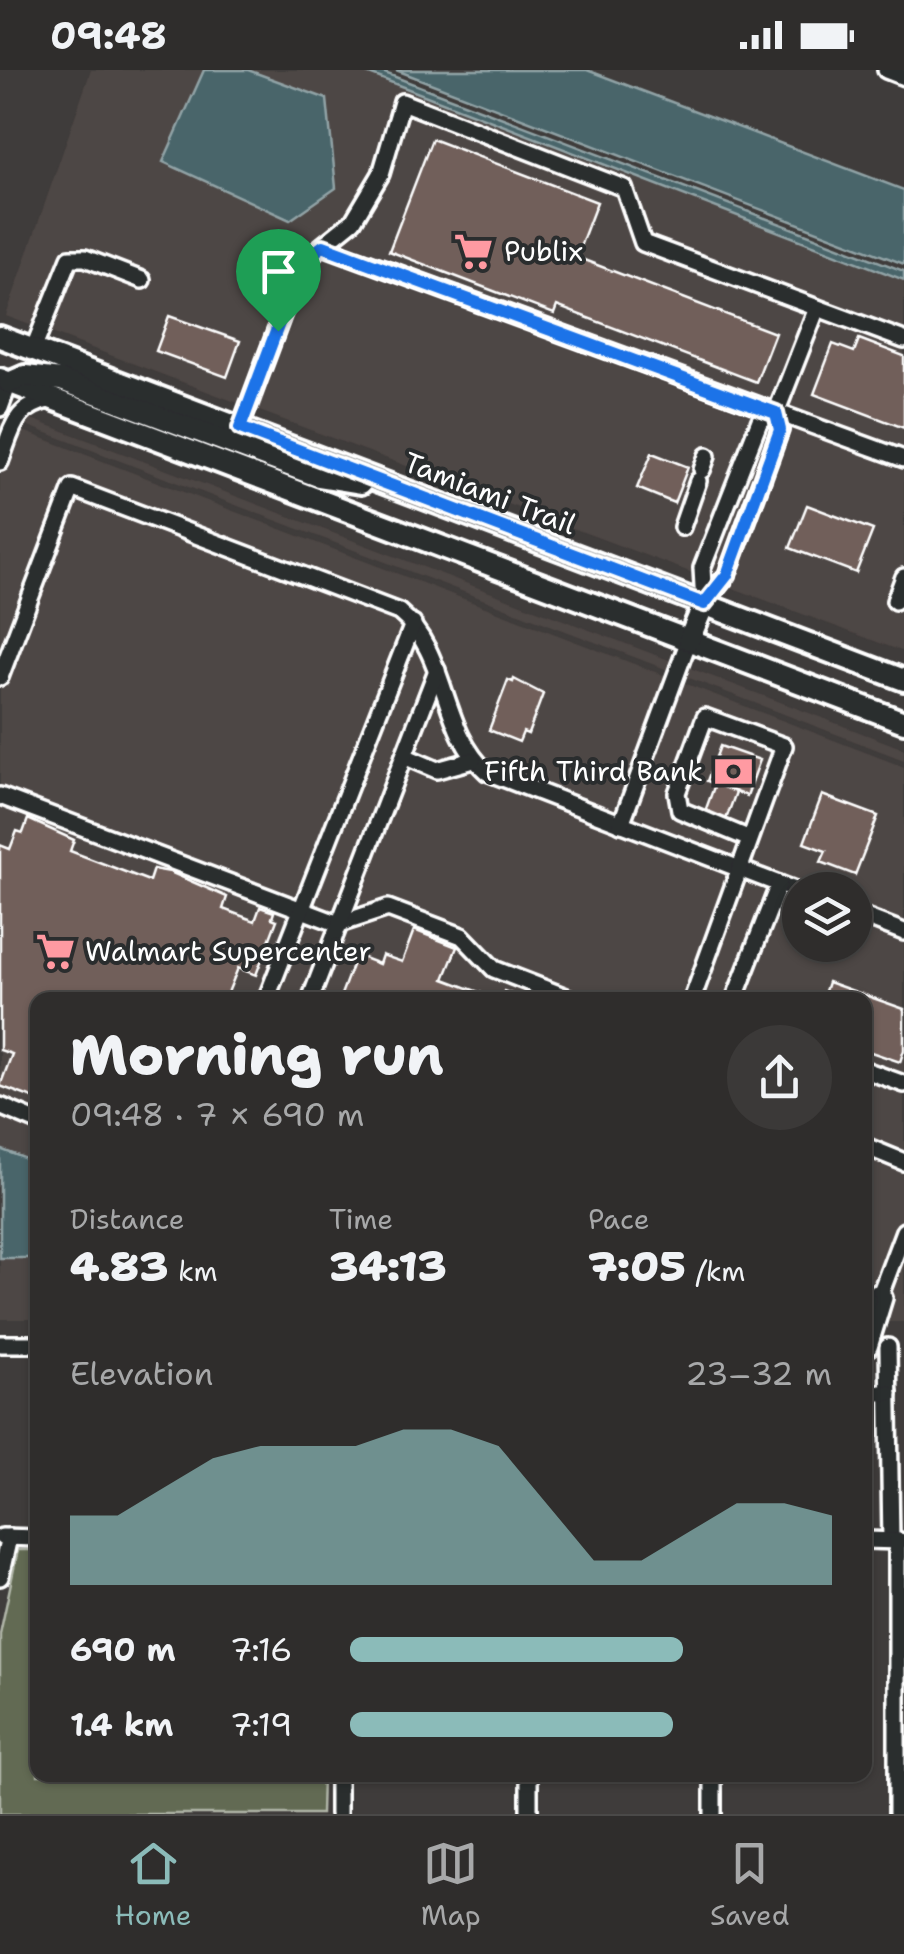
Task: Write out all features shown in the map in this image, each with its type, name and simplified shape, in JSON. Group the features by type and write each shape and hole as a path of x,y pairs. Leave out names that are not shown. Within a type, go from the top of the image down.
{"main road":[{"name":"Tamiami Trail","path":"0,337 904,680"},
{"path":"0,358 33,350"},
{"path":"5,381 25,376 62,380 318,476 402,490"},
{"path":"5,381 904,722"},
{"path":"689,640 704,604"}],"street":[{"path":"886,70 904,77"},
{"path":"240,428 302,262 353,221 381,174 402,102 624,188 644,243 904,340"},
{"path":"323,246 904,459"},
{"path":"33,350 70,258 86,258 142,280"},
{"path":"704,604 727,575 780,430 776,413 817,308"},
{"path":"0,408 5,381"},
{"path":"0,462 26,407 53,400"},
{"path":"704,604 702,568 760,420 776,413"},
{"path":"682,526 703,469"},
{"path":"0,676 7,634 72,488 400,612 425,638 474,760 486,772 782,885"},
{"path":"895,601 904,577"},
{"path":"269,992 413,624"},
{"path":"621,824 689,640"},
{"path":"313,992 437,670"},
{"path":"669,842 680,810 678,793 706,717 784,746 695,992"},
{"path":"404,756 437,770 474,760"},
{"path":"0,796 339,924 388,908 462,936 494,969 553,992"},
{"path":"680,810 750,839"},
{"path":"737,992 778,884"},
{"path":"872,920 904,932"},
{"path":"872,1073 904,1084"},
{"path":"0,1106 30,1119"},
{"path":"872,1149 904,1162"},
{"path":"872,1333 884,1298 881,1292 904,1231"},
{"path":"872,1298 881,1292"},
{"path":"0,1344 30,1344"},
{"path":"896,1347 889,1393 898,1540 897,1814"},
{"path":"872,1393 889,1393"},
{"path":"0,1577 4,1538 30,1538"},
{"path":"872,1540 898,1540"},
{"path":"338,1782 338,1814"},
{"path":"528,1814 529,1782"},
{"path":"713,1782 713,1814"}],"shaded area":[{"path":"91,70 204,70 163,162 327,99 248,70 359,70 904,280 904,652 6,316"},
{"path":"0,407 904,749 904,760 0,415"},
{"path":"0,422 904,767 904,1322 872,1322 872,992 30,992 30,1319 0,1319"}],"green space":[{"path":"18,1550 30,1550 30,1782 322,1782 321,1814 0,1814 0,1634"}],"water":[{"path":"204,70 248,70 327,99 336,188 290,220 163,162"},
{"path":"359,70 377,70 904,271 904,280"},
{"path":"396,70 587,70 904,190 904,264"},
{"path":"0,1149 30,1160 30,1258 0,1258"}],"building":[{"path":"432,139 597,202 576,257 775,333 756,382 557,306 554,314 389,251"},
{"path":"169,316 240,341 227,377 156,351"},
{"path":"859,339 904,356 904,428 814,394 833,344 854,352"},
{"path":"652,453 688,467 674,503 637,488"},
{"path":"807,505 873,530 856,573 790,548"},
{"path":"514,679 543,694 528,734 523,732 519,742 489,730 508,680"},
{"name":"Fifth Third Bank","path":"720,746 760,760 747,796 707,781"},
{"path":"715,784 736,792 724,825 703,817"},
{"path":"822,795 878,816 856,872 821,862 826,851 804,843"},
{"path":"28,819 74,840 70,851 149,881 153,869 170,872 227,897 223,909 255,921 260,907 274,912 272,918 277,920 256,975 238,968 228,992 30,992 30,1097 0,1086 12,1054 0,1050 0,845 10,849 17,831 23,833"},
{"path":"414,930 457,947 444,979 479,992 342,992 356,955 379,964 382,955 402,962"},
{"path":"828,982 856,992 825,992"},
{"path":"872,998 904,1009 904,1050 900,1062 872,1052"}],"place":[{"name":"Publix","path":"474,251"},
{"name":"Fifth Third Bank","path":"733,771"},
{"name":"Walmart Supercenter","path":"55,951"}],"route":[{"path":"323,246 776,413 780,430 727,575 704,604 240,428 278,331 302,262 323,246"}]}
